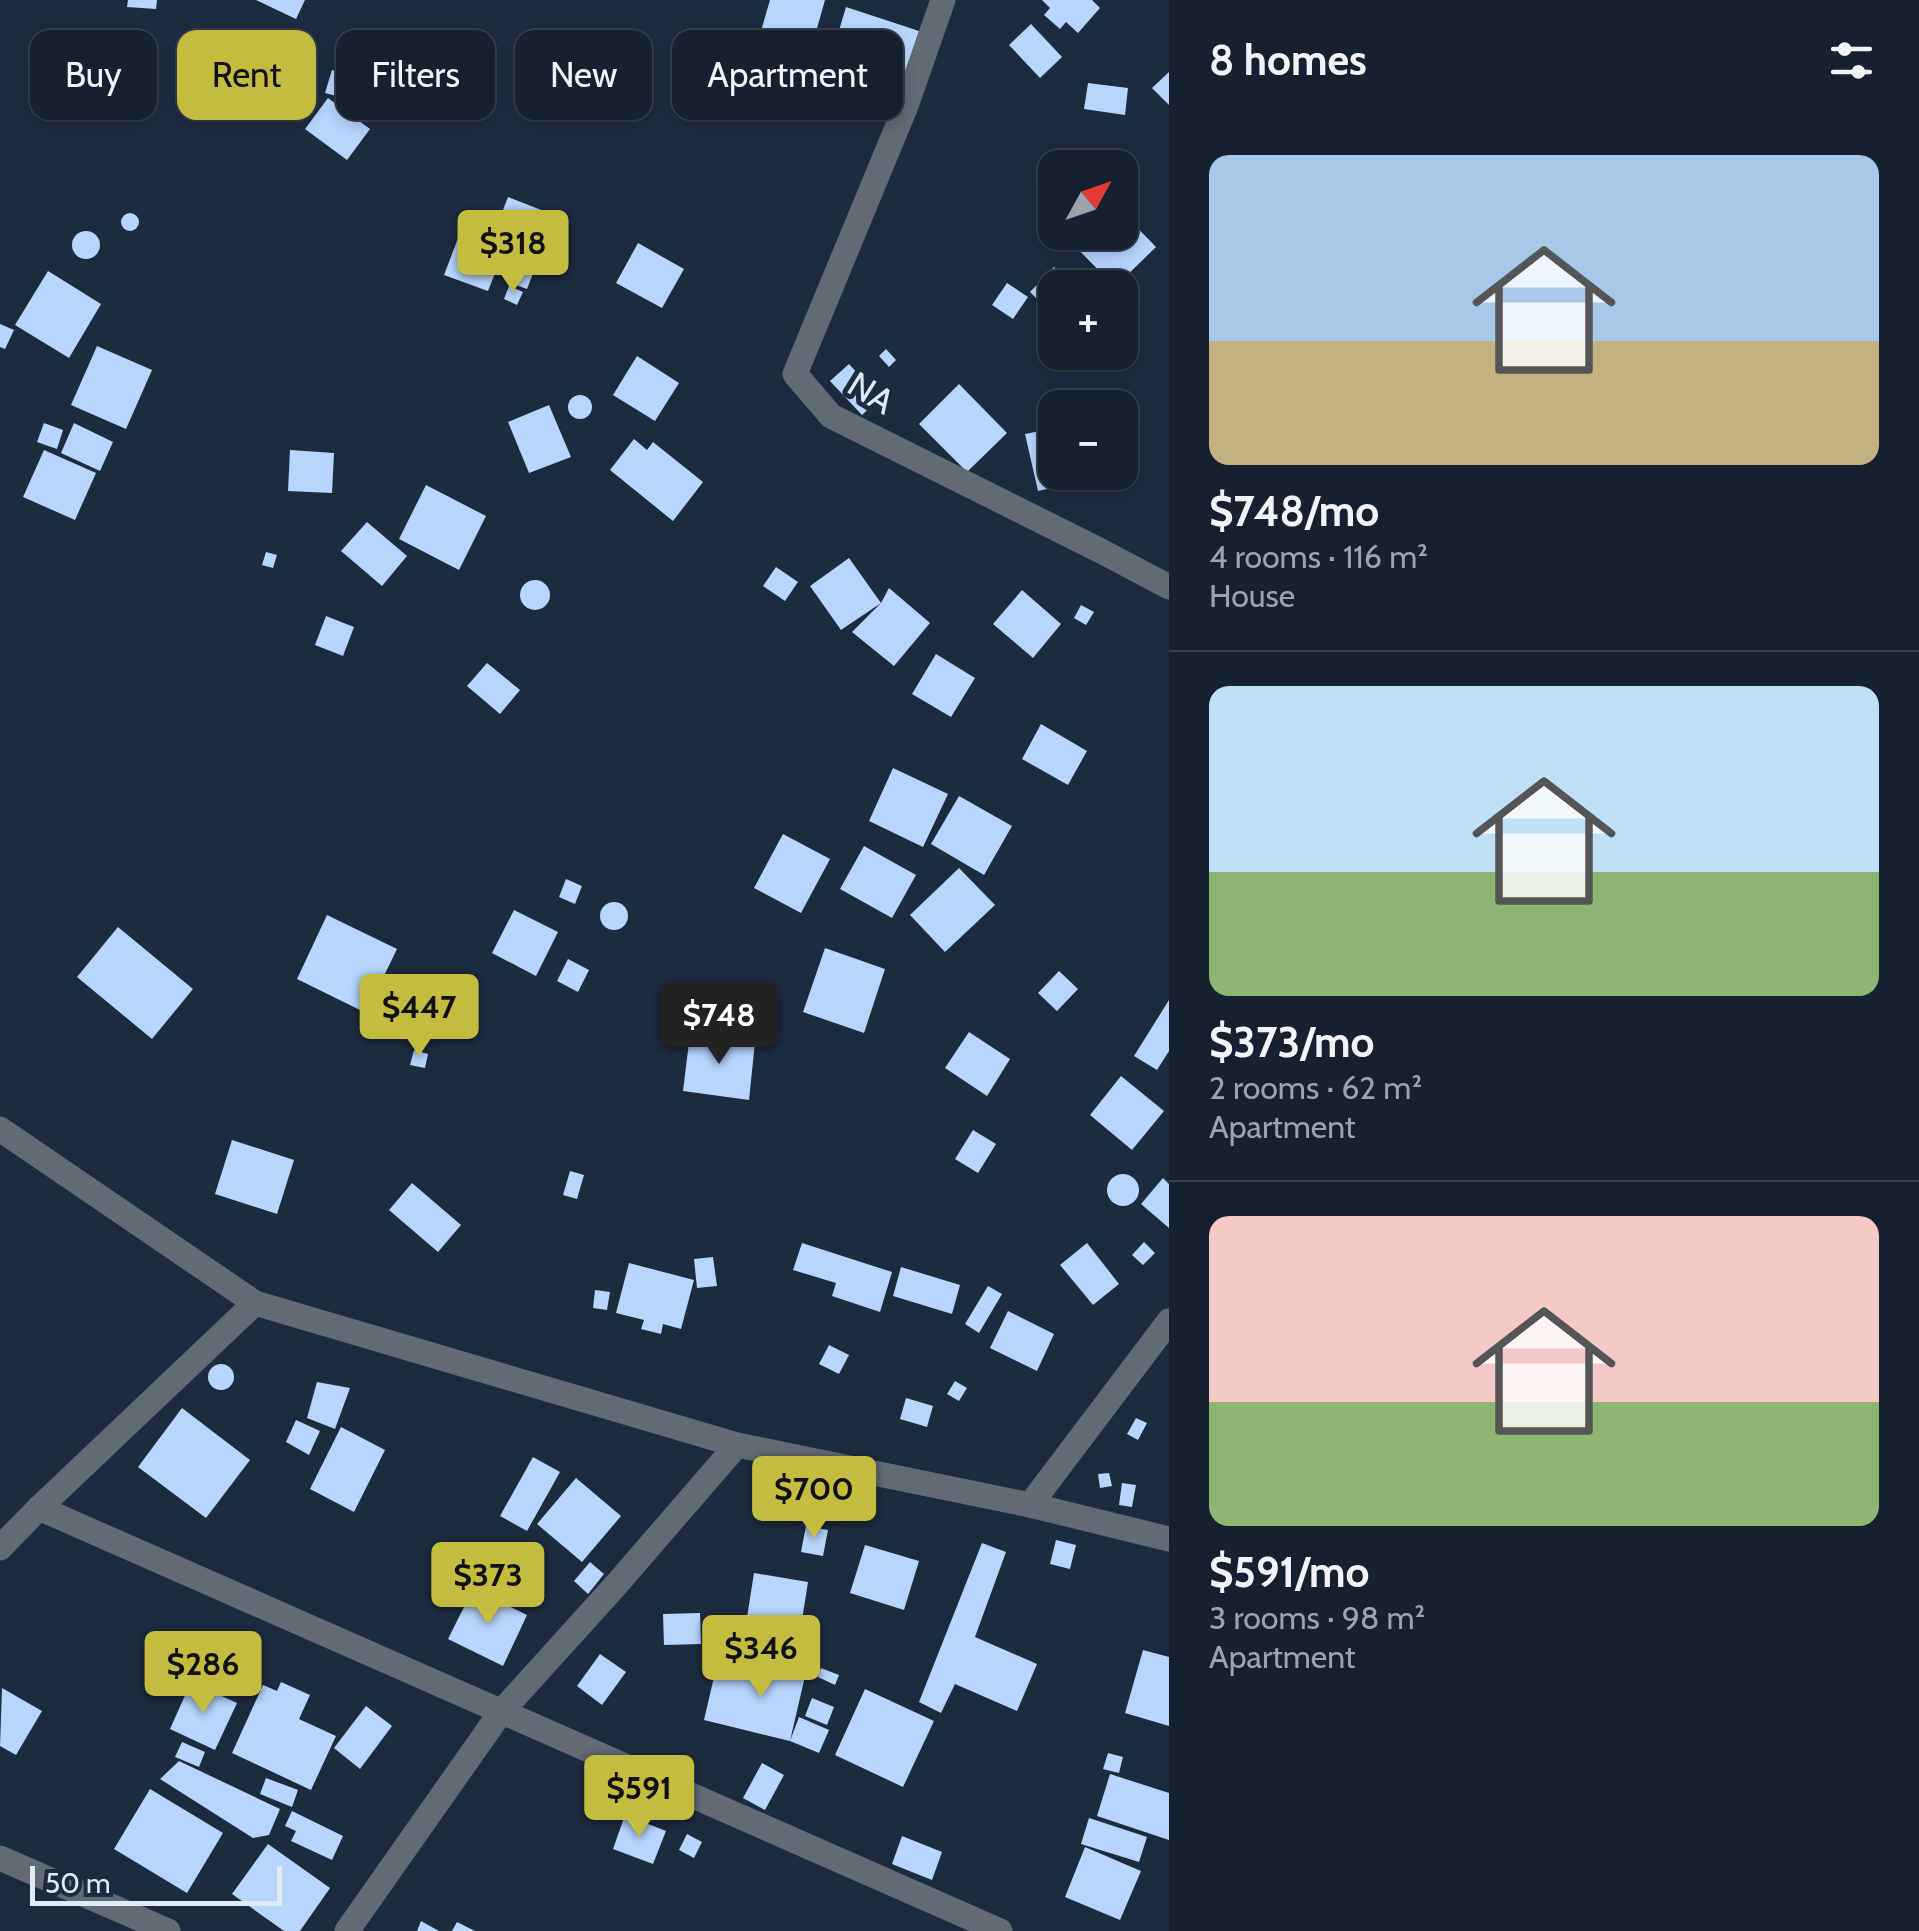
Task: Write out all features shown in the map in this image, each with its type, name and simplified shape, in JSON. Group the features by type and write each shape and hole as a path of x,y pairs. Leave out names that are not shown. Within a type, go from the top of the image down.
{"street":[{"name":"NA","path":"943,0 906,106 795,374 831,416 1169,587"},
{"path":"0,1129 256,1304 736,1445 1169,1539"},
{"path":"0,1548 256,1304"},
{"path":"1030,1506 1169,1321"},
{"path":"347,1931 501,1712 736,1445"},
{"path":"39,1508 1000,1931"},
{"path":"0,1858 168,1931"}],"building":[{"path":"128,0 157,0 156,9 127,7"},
{"path":"256,0 305,0 296,19"},
{"path":"770,0 825,0 817,30 761,30"},
{"path":"1042,0 1092,0 1100,8 1078,33 1066,22 1060,29 1044,15 1050,8"},
{"path":"846,7 919,31 903,80 903,30 839,30"},
{"path":"1031,24 1062,57 1040,78 1009,45"},
{"path":"332,70 336,71 336,96 325,93"},
{"path":"1169,72 1169,105 1152,88"},
{"path":"1088,83 1128,88 1125,115 1084,109"},
{"path":"328,98 336,104 336,120 358,120 370,129 347,160 305,129 316,120"},
{"path":"508,197 549,213 536,245 496,228"},
{"path":"130,213 139,222 130,231 121,222"},
{"path":"1138,228 1156,247 1132,270 1098,270 1079,250 1138,250"},
{"path":"86,231 96,235 100,245 96,255 86,259 76,255 72,245 76,235"},
{"path":"460,233 504,250 488,291 444,275"},
{"path":"638,243 684,269 662,308 616,283"},
{"path":"513,264 534,271 527,289 507,282"},
{"path":"48,271 101,304 69,358 15,325"},
{"path":"1007,283 1028,297 1013,319 992,305"},
{"path":"1038,284 1038,300 1030,292"},
{"path":"509,286 523,292 517,305 504,299"},
{"path":"0,324 14,330 5,349 0,347"},
{"path":"97,346 152,370 126,429 71,405"},
{"path":"886,349 896,360 889,367 879,356"},
{"path":"637,356 679,383 655,421 613,395"},
{"path":"849,364 880,398 862,415 830,381"},
{"path":"959,384 1007,433 967,472 919,424"},
{"path":"580,395 592,407 580,419 568,407"},
{"path":"549,405 571,457 529,473 508,422"},
{"path":"44,423 63,430 57,449 37,442"},
{"path":"74,423 113,442 100,471 61,453"},
{"path":"1038,431 1038,490 1043,490 1038,491 1025,434"},
{"path":"634,439 647,450 653,442 703,482 673,521 610,470"},
{"path":"44,450 96,473 75,520 23,497"},
{"path":"290,450 334,453 332,493 288,491"},
{"path":"426,485 486,516 459,570 399,539"},
{"path":"367,522 407,556 382,586 341,551"},
{"path":"266,552 277,555 273,568 262,565"},
{"path":"849,558 881,603 841,630 810,586"},
{"path":"776,567 798,582 785,601 763,586"},
{"path":"535,580 545,585 550,595 545,605 535,610 525,605 520,595 525,585"},
{"path":"889,588 930,623 894,666 852,632 881,603"},
{"path":"1022,590 1061,624 1033,658 993,624"},
{"path":"1081,605 1094,612 1086,625 1074,618"},
{"path":"326,616 354,627 343,656 315,645"},
{"path":"936,654 975,678 951,717 912,694"},
{"path":"487,663 520,690 500,714 467,686"},
{"path":"1041,724 1087,751 1068,785 1022,759"},
{"path":"893,768 948,794 923,847 869,821"},
{"path":"959,796 1012,826 984,875 931,844"},
{"path":"783,834 830,859 801,913 754,888"},
{"path":"864,846 916,875 892,918 840,889"},
{"path":"959,868 995,905 945,952 910,915"},
{"path":"566,879 582,886 575,904 559,897"},
{"path":"614,902 624,906 628,916 624,926 614,930 604,926 600,916 604,906"},
{"path":"514,910 558,932 536,976 492,953"},
{"path":"327,915 397,949 366,1013 297,979"},
{"path":"118,927 193,989 152,1039 77,977"},
{"path":"825,948 885,969 864,1033 803,1012"},
{"path":"568,959 589,970 578,992 557,981"},
{"path":"1059,971 1078,989 1057,1011 1038,993"},
{"path":"1169,1000 1169,1051 1157,1070 1134,1056"},
{"path":"969,1032 1010,1059 987,1096 945,1068"},
{"path":"690,1034 755,1042 749,1100 683,1091"},
{"path":"414,1050 428,1054 425,1068 410,1065"},
{"path":"1121,1076 1164,1111 1132,1150 1090,1115"},
{"path":"973,1130 996,1144 978,1173 955,1159"},
{"path":"232,1140 294,1160 277,1214 215,1194"},
{"path":"570,1171 584,1175 577,1199 563,1195"},
{"path":"1123,1174 1134,1179 1139,1190 1134,1201 1123,1206 1112,1201 1107,1190 1112,1179"},
{"path":"1163,1178 1169,1184 1169,1228 1141,1204"},
{"path":"412,1183 461,1225 438,1252 389,1210"},
{"path":"1144,1242 1155,1253 1143,1265 1132,1255"},
{"path":"802,1243 892,1272 880,1312 832,1296 836,1283 793,1270"},
{"path":"1087,1243 1119,1284 1093,1305 1060,1265"},
{"path":"713,1257 717,1286 697,1288 694,1259"},
{"path":"629,1263 694,1280 681,1329 663,1324 661,1334 641,1329 644,1320 616,1313"},
{"path":"901,1267 960,1285 952,1314 893,1296"},
{"path":"988,1286 1002,1294 979,1333 965,1324"},
{"path":"595,1290 610,1292 607,1310 593,1308"},
{"path":"1008,1311 1054,1334 1037,1371 990,1348"},
{"path":"829,1345 849,1355 839,1374 819,1364"},
{"path":"221,1364 230,1368 234,1377 230,1386 221,1390 212,1386 208,1377 212,1368"},
{"path":"955,1381 967,1388 959,1401 947,1394"},
{"path":"317,1382 350,1388 335,1429 307,1418"},
{"path":"906,1398 933,1406 927,1427 900,1419"},
{"path":"182,1408 250,1460 206,1518 138,1467"},
{"path":"1136,1418 1147,1423 1138,1440 1127,1434"},
{"path":"296,1420 320,1431 309,1455 286,1442"},
{"path":"341,1427 385,1450 354,1512 310,1489"},
{"path":"533,1457 560,1472 527,1531 500,1516"},
{"path":"1109,1473 1112,1486 1100,1488 1098,1474"},
{"path":"576,1478 621,1516 582,1562 537,1524"},
{"path":"1122,1483 1136,1485 1132,1507 1119,1505"},
{"path":"806,1526 828,1530 823,1556 801,1552"},
{"path":"1056,1540 1076,1545 1070,1569 1050,1564"},
{"path":"982,1543 1006,1552 975,1637 1037,1664 1017,1711 955,1684 941,1713 919,1702"},
{"path":"865,1545 919,1561 904,1610 850,1593"},
{"path":"590,1562 604,1574 588,1594 574,1581"},
{"path":"492,1565 505,1573 499,1583 485,1575"},
{"path":"754,1573 808,1582 799,1639 745,1630"},
{"path":"473,1589 527,1615 503,1666 448,1639"},
{"path":"700,1613 701,1644 664,1645 663,1614"},
{"path":"1143,1650 1169,1657 1169,1726 1125,1713"},
{"path":"720,1651 806,1672 790,1741 704,1720"},
{"path":"600,1654 626,1672 602,1705 577,1686"},
{"path":"821,1668 839,1675 835,1685 818,1677"},
{"path":"191,1682 237,1703 215,1750 170,1729"},
{"path":"281,1682 310,1695 299,1719 336,1736 311,1790 232,1753 263,1685 277,1691"},
{"path":"2,1688 42,1711 16,1755 0,1746"},
{"path":"865,1689 934,1721 903,1787 835,1755"},
{"path":"812,1698 834,1707 827,1725 805,1716"},
{"path":"366,1706 392,1726 360,1769 334,1748"},
{"path":"799,1717 829,1730 819,1753 790,1741"},
{"path":"182,1742 205,1752 199,1767 175,1757"},
{"path":"1108,1753 1123,1757 1119,1773 1103,1769"},
{"path":"179,1761 280,1809 269,1835 253,1838 160,1779"},
{"path":"762,1763 784,1775 765,1810 743,1798"},
{"path":"1110,1774 1169,1793 1169,1840 1097,1816"},
{"path":"266,1778 298,1790 292,1807 260,1794"},
{"path":"150,1789 223,1833 187,1893 114,1849"},
{"path":"292,1811 343,1836 332,1860 291,1841 296,1831 285,1826"},
{"path":"625,1815 666,1831 653,1864 613,1849"},
{"path":"1089,1818 1147,1837 1139,1862 1081,1844"},
{"path":"687,1834 702,1842 694,1858 679,1850"},
{"path":"902,1836 942,1852 932,1880 892,1864"},
{"path":"268,1844 330,1888 300,1931 284,1931 232,1894"},
{"path":"1085,1847 1141,1871 1120,1920 1065,1897"},
{"path":"421,1921 439,1931 417,1931"},
{"path":"457,1922 475,1931 452,1931"}]}
